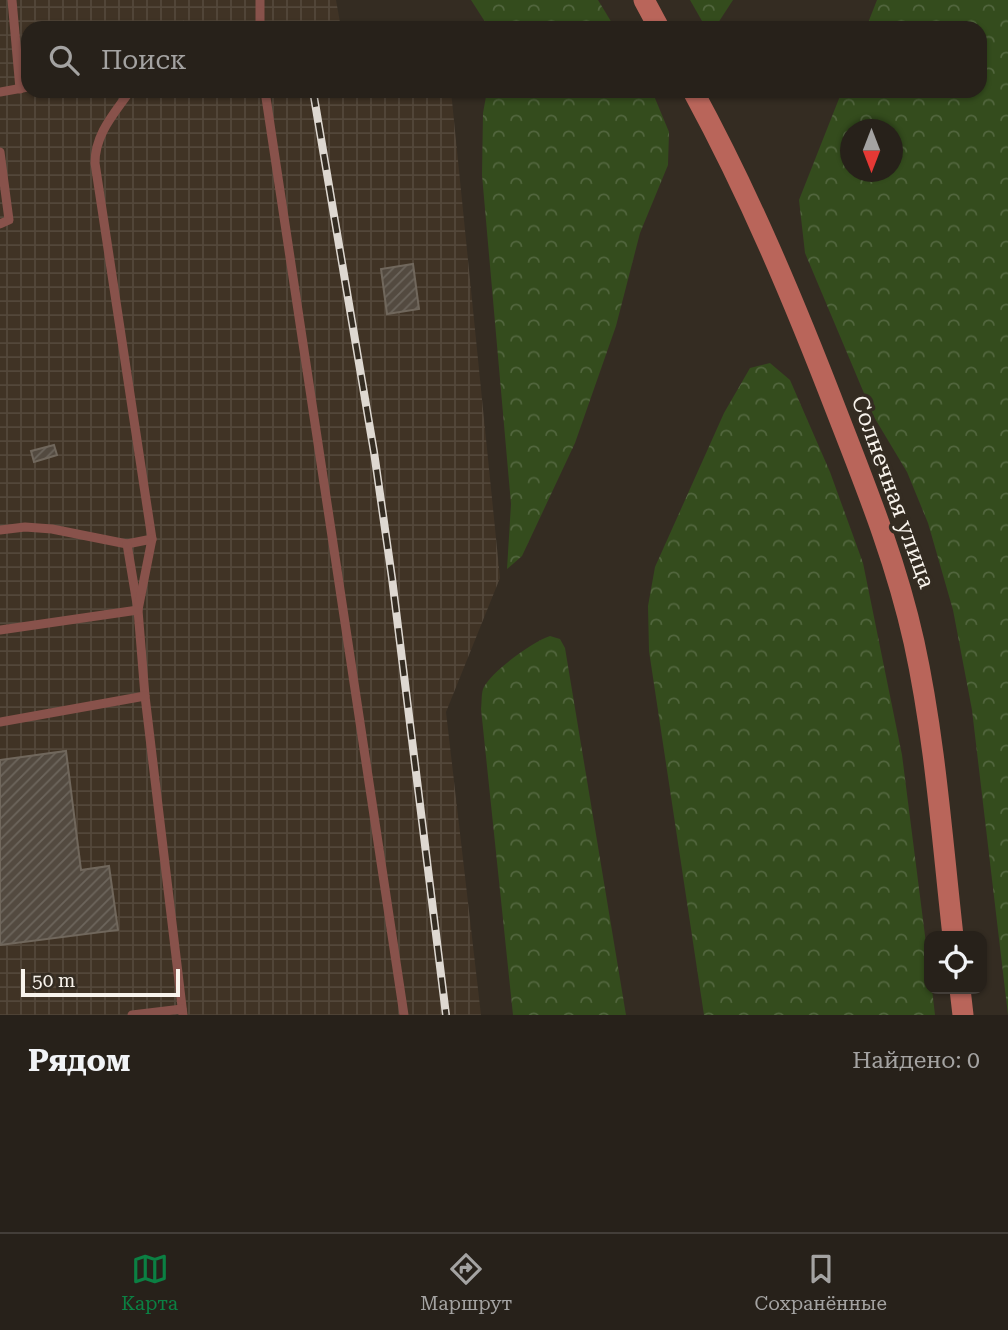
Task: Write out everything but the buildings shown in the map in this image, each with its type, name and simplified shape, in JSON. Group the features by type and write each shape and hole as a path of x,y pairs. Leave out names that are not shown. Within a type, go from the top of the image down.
{"street":[{"path":"644,0 655,21"},
{"name":"Солнечная улица","path":"697,98 772,248 883,531 901,587 927,716 952,931"},
{"path":"961,994 963,1015"}],"lane":[{"path":"12,0 21,66"},
{"path":"260,0 260,21"},
{"path":"0,92 21,88"},
{"path":"125,98 101,132 95,151 95,163 152,539 138,610"},
{"path":"266,98 404,1015"},
{"path":"0,152 9,220 0,223"},
{"path":"0,523 52,529 127,544 152,539"},
{"path":"0,530 25,527"},
{"path":"127,544 138,610 145,696 182,1012 132,1015"},
{"path":"0,630 138,610"},
{"path":"0,722 145,696"}],"shaded area":[{"path":"0,0 336,0 340,21 21,21 21,98 452,98 500,578 446,712 481,1015 0,1015"}],"green space":[{"path":"471,0 598,0 611,21 484,21"},
{"path":"690,0 733,0 719,21 702,21"},
{"path":"877,0 1008,0 1008,1015 972,710 953,610 928,523 907,472 874,417 805,253 799,200 839,98 987,98 987,21 869,21"},
{"path":"486,98 655,98 669,132 668,165 640,233 616,326 575,443 522,556 507,569 511,504 482,175"},
{"path":"770,363 790,380 830,472 863,563 902,755 924,931 924,994 933,994 935,1015 704,1015 649,651 648,606 655,567 724,413 750,368"},
{"path":"550,636 560,639 565,648 626,1015 513,1015 481,709 482,694 488,680 504,665"}],"railway":[{"path":"314,98 374,452 446,1015"}]}
